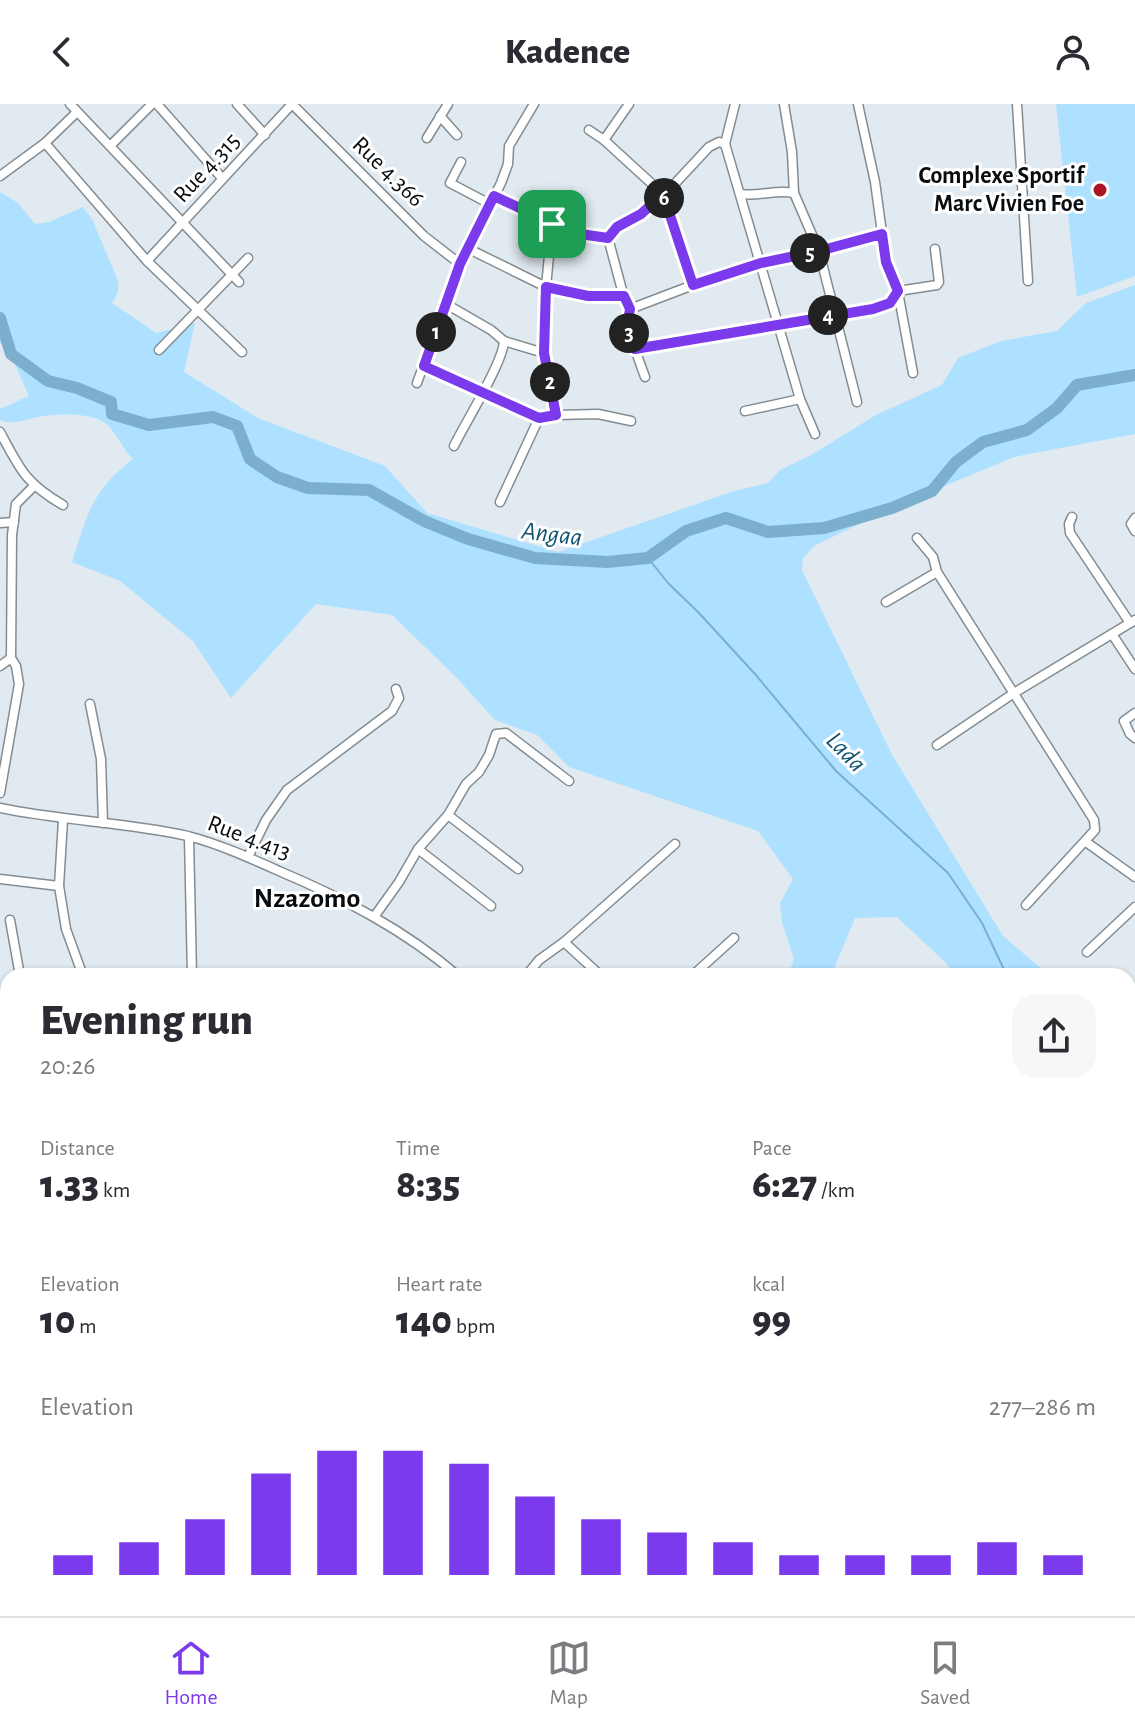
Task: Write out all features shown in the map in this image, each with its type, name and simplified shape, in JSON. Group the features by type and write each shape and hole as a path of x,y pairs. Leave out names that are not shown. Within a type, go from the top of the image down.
{"street":[{"path":"70,104 239,282"},
{"path":"110,146 154,104 222,178"},
{"path":"237,104 265,135"},
{"name":"Rue 4.315","path":"147,261 292,104"},
{"name":"Rue 4.366","path":"292,104 416,228 460,264"},
{"path":"427,138 448,104"},
{"path":"417,383 460,264 508,164 509,146 534,104"},
{"path":"604,140 629,104"},
{"path":"784,104 792,152 794,193 819,251 857,402"},
{"path":"858,104 875,182 886,262 898,291 913,373"},
{"path":"1017,104 1028,281"},
{"path":"732,105 725,144 800,399 815,434"},
{"path":"0,176 45,143 77,112"},
{"path":"440,116 457,135"},
{"path":"589,130 663,194 693,285"},
{"path":"608,238 617,227 641,214 709,147 719,142 725,144"},
{"path":"45,143 147,261 242,352"},
{"path":"461,162 450,183 573,233 608,238"},
{"path":"741,194 754,196 780,190 794,193"},
{"path":"552,224 544,353 556,415"},
{"path":"630,309 761,263 882,234"},
{"path":"608,238 630,309 627,327 645,377"},
{"path":"469,249 546,287 588,296 624,296"},
{"path":"635,349 873,309 890,303 898,291 937,285 935,249"},
{"path":"159,350 248,258"},
{"path":"446,304 504,341 544,353"},
{"path":"454,446 494,370 504,341"},
{"path":"424,366 539,418 598,414 631,421"},
{"path":"745,411 800,399"},
{"path":"500,502 539,418"},
{"path":"0,432 33,487 63,505"},
{"path":"0,793 19,684 16,666 11,658 12,535 16,504 33,487"},
{"path":"937,745 1014,693 1133,621 1070,533 1072,517"},
{"path":"1135,518 1131,524 1135,531"},
{"path":"0,523 14,522"},
{"path":"917,538 933,557 937,572 1094,820 1095,830 1086,842 1026,905"},
{"path":"886,602 937,572"},
{"path":"1112,634 1135,669"},
{"path":"0,666 11,658"},
{"path":"248,857 266,820 287,790 392,711 399,698 396,689"},
{"path":"90,704 101,759 103,823"},
{"path":"1135,713 1124,721 1135,738"},
{"path":"374,917 418,849 448,815 460,791 479,772 499,732 506,733 569,781"},
{"name":"Rue 4.413","path":"0,808 189,837 248,857 326,891 374,917 448,968"},
{"path":"448,815 518,869"},
{"path":"63,820 59,886 66,929 80,968"},
{"path":"189,837 192,968"},
{"path":"1086,842 1135,877"},
{"path":"532,968 675,844"},
{"path":"418,849 491,906"},
{"path":"0,879 59,886"},
{"path":"1087,952 1135,907"},
{"path":"10,920 19,968"},
{"path":"701,968 734,938"},
{"path":"564,942 592,968"}],"shaded area":[{"name":"Complexe Sportif Marc Vivien Foe","path":"1056,104 1135,104 1135,276 1077,297"},
{"path":"0,192 18,203 35,224 49,222 83,207 92,219 118,281 118,292 112,303 156,333 195,323 184,372 258,418 385,466 427,513 558,552 734,491 768,483 780,470 813,454 876,415 942,385 958,358 1001,341 1057,331 1086,303 1135,285 1135,434 1014,457 892,508 814,546 803,558 802,570 891,753 1003,936 1041,968 950,968 897,917 855,918 834,968 791,968 794,959 782,922 780,903 793,879 758,831 569,767 537,735 495,720 392,615 316,604 231,698 193,641 120,581 72,562 93,504 108,482 133,459 110,428 94,418 64,415 17,422 0,420 0,409 29,396 8,349 0,343"}],"waterway":[{"name":"Angaa","path":"0,318 11,354 48,381 77,388 111,402 112,414 149,425 213,417 237,426 250,459 277,477 308,488 369,490 424,521 468,539 535,558 607,562 648,558 686,531 726,518 768,532 824,528 892,508 932,491 956,462 983,442 1027,430 1057,408 1077,385 1135,375"},
{"name":"Lada","path":"648,558 755,674 836,771 948,873 982,923 1003,968"}],"place":[{"name":"Complexe Sportif Marc Vivien Foe","path":"1100,190"}],"district":[{"name":"Nzazomo","path":"307,899"}],"route":[{"path":"663,194 693,285 761,263 882,234 886,262 898,291 890,303 873,309 635,349 627,327 630,309 624,296 588,296 546,287 544,353 556,415 539,418 424,366 460,264 494,196 552,224 573,233 608,238 617,227 641,214 663,194"}]}
